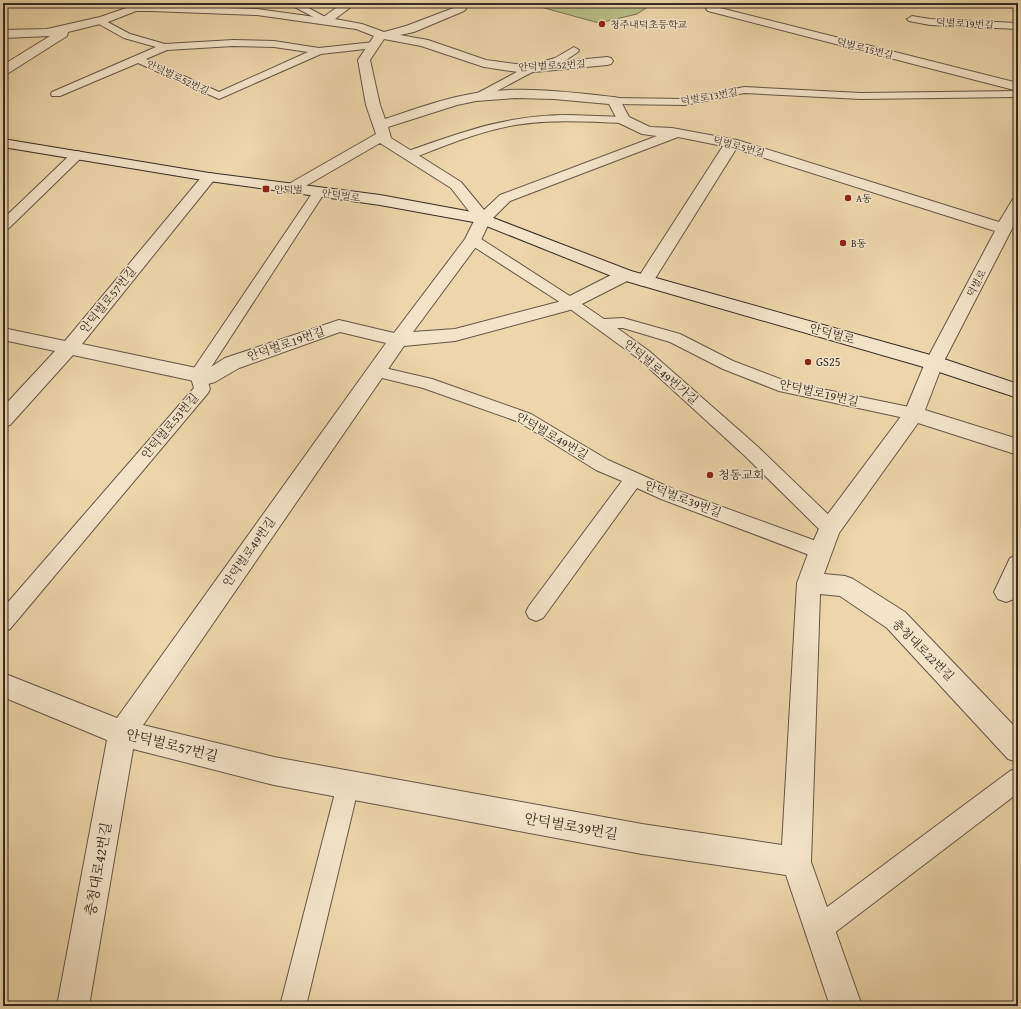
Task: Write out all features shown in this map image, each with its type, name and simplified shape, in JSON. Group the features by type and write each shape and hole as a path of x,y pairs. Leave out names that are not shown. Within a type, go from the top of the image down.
{"street":[{"path":"326,20 350,3"},
{"path":"3,34 47,34 100,21 138,5"},
{"name":"안덕벌로52번길","path":"138,5 258,7 358,26 377,40 424,43 484,63 524,68 607,61"},
{"name":"덕벌로15번길","path":"716,6 1018,87"},
{"path":"460,9 410,29 377,40 364,60 373,105 385,140 456,185 483,219 505,198 677,132"},
{"path":"3,71 71,28"},
{"name":"덕벌로13번길","path":"292,188 382,131 456,101 516,93 556,94 614,101"},
{"path":"614,101 624,120"},
{"name":"덕벌로5번길","path":"624,120 647,131 677,132 732,143 1004,229"},
{"path":"645,281 732,143"},
{"name":"안덕벌로","path":"3,144 209,177 380,200 483,219 625,275 934,364 1018,391"},
{"name":"안덕벌로57번길","path":"3,420 70,347 209,177"},
{"name":"덕벌로","path":"934,364 1018,202"},
{"name":"안덕벌로49번길","path":"122,732 398,340 473,240 483,219"},
{"name":"안덕벌로19번길","path":"3,334 208,377 232,363 339,326 398,340 455,335 564,306 625,275"},
{"path":"846,1006 796,862 809,583 825,539 914,414 934,364"},
{"name":"안덕벌로19번길","path":"914,414 1018,447"},
{"path":"1006,592 1018,565"},
{"name":"충청대로22번길","path":"809,583 844,586 896,620 1018,748"},
{"name":"안덕벌로57번길","path":"3,685 122,732 274,771 348,784"},
{"name":"충청대로42번길","path":"73,1006 122,732"},
{"name":"안덕벌로39번길","path":"348,784 642,839 796,862"}],"lane":[{"name":"안덕벌로52번길","path":"292,3 326,20"},
{"name":"덕벌로19번길","path":"912,19 930,22 1018,26"},
{"path":"100,21 127,36 165,48"},
{"name":"안덕벌로52번길","path":"138,59 219,96 319,51 377,40"},
{"name":"안덕벌로52번길","path":"138,59 165,48 233,43 274,44 319,51"},
{"path":"478,97 532,68 559,60 574,50"},
{"path":"56,94 138,59"},
{"name":"덕벌로13번길","path":"614,101 685,102 744,90 861,96 1018,94"},
{"path":"409,155 463,136 513,122 558,118 624,120"},
{"path":"3,226 77,156"},
{"name":"안덕벌로53번길","path":"3,623 202,389 198,375 319,192"},
{"name":"안덕벌로49번가길","path":"473,240 571,302 644,355 751,451 825,539"},
{"name":"안덕벌로19번길","path":"601,324 623,323 675,338 728,365 785,387 914,414"},
{"name":"안덕벌로49번길","path":"376,371 426,383 525,418 602,465 634,479"},
{"name":"안덕벌로39번길","path":"536,612 634,479 667,494 825,539"},
{"path":"820,928 1018,779"},
{"path":"293,1006 348,784"}],"green space":[{"path":"526,3 654,3 637,14 599,23"}],"place":[{"name":"청주내덕초등학교","path":"602,24"},
{"name":"안덕벌","path":"266,189"},
{"name":"A동","path":"848,198"},
{"name":"B동","path":"843,243"},
{"name":"GS25","path":"808,362"},
{"name":"청동교회","path":"710,475"}]}
